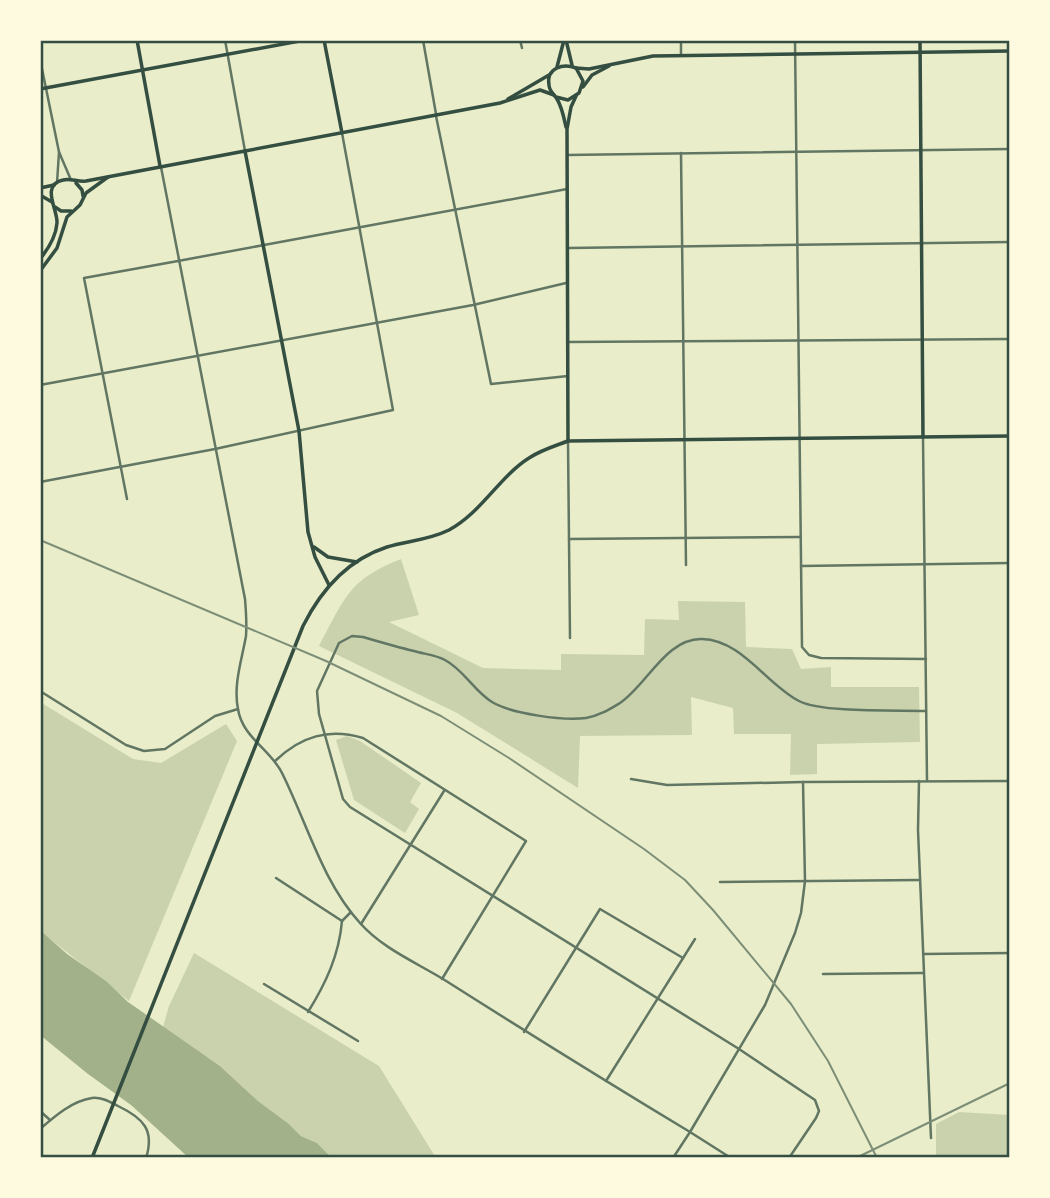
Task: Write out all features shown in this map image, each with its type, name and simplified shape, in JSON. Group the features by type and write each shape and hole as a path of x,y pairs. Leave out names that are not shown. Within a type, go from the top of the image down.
{"main road":[{"path":"137,40 160,166"},
{"path":"40,89 305,40"},
{"path":"324,40 342,133"},
{"path":"500,103 551,74 557,67 565,40"},
{"path":"565,40 575,68 582,76 582,89"},
{"path":"920,40 923,437"},
{"path":"557,67 565,65 589,69 653,56 681,55 1010,51"},
{"path":"569,441 567,129 576,96 592,75 617,62"},
{"path":"551,74 549,87 567,129"},
{"path":"40,188 63,180 86,181 500,103 540,90 568,100 576,96"},
{"path":"245,150 299,431 305,513 311,545 329,585"},
{"path":"40,271 57,248 65,222 80,205 83,196 97,183 113,175"},
{"path":"73,181 80,187 83,196"},
{"path":"40,259 56,232 57,216 50,195 55,184"},
{"path":"40,195 65,212 75,210"},
{"path":"92,1158 303,626 329,585 364,556 449,530 489,497 507,476 528,458 569,441 1010,436"},
{"path":"311,545 328,557 357,562"}],"street":[{"path":"225,40 245,150"},
{"path":"423,40 491,384 568,376"},
{"path":"520,40 522,48"},
{"path":"681,40 681,55"},
{"path":"795,40 802,647 809,655 821,658 926,659"},
{"path":"40,59 59,152 73,181"},
{"path":"40,482 215,449 393,410 342,133"},
{"path":"567,155 1010,149"},
{"path":"55,184 59,152"},
{"path":"681,153 686,565"},
{"path":"160,166 247,618 238,678 238,709 246,729 275,761 323,864 351,912 377,940 731,1158"},
{"path":"127,499 83,278 568,189"},
{"path":"567,248 1010,242"},
{"path":"40,385 474,305 567,283"},
{"path":"567,342 1010,339"},
{"path":"923,437 927,781"},
{"path":"569,441 570,638"},
{"path":"569,539 800,537"},
{"path":"801,566 1010,563"},
{"path":"789,1158 816,1118 819,1111 815,1100 739,1049 350,807 343,799 316,699 320,683 339,643 352,636 363,637 445,660 492,702 509,709 583,718 611,709 639,689 665,656 675,648 690,640 702,639 733,650 800,702 834,708 926,711"},
{"path":"40,691 127,745 144,751 165,749 215,716 238,709"},
{"path":"275,761 290,746 326,734 349,734 363,738 526,841 442,979"},
{"path":"631,779 667,785 1010,781"},
{"path":"919,781 923,973 931,1138"},
{"path":"673,1158 765,1005 802,913 805,881 803,782"},
{"path":"360,924 444,791"},
{"path":"276,878 342,921"},
{"path":"720,882 920,880"},
{"path":"524,1032 600,909 683,958"},
{"path":"308,1012 323,989 334,962 342,921 351,912"},
{"path":"606,1081 695,939"},
{"path":"923,954 1010,953"},
{"path":"823,974 923,973"},
{"path":"264,985 358,1041"},
{"path":"40,1129 78,1103 102,1098 128,1111 144,1125 150,1139 146,1158"},
{"path":"40,1111 50,1120"}],"shaded area":[{"path":"401,559 419,615 389,622 483,668 561,670 561,654 644,655 645,619 679,620 678,601 745,602 746,647 792,649 801,669 831,667 831,687 919,687 920,742 817,744 817,774 790,775 791,734 734,734 733,708 691,697 692,735 580,736 578,788 457,713 319,646 350,592 369,575"},
{"path":"40,702 133,759 161,763 226,724 237,741 129,1001 40,931"},
{"path":"347,736 360,741 421,783 410,802 419,809 405,833 354,800 336,740"},
{"path":"40,930 67,954 106,981 128,1002 220,1066 258,1101 301,1136 317,1143 332,1158 189,1158 131,1105 40,1035"},
{"path":"194,953 379,1066 436,1158 332,1158 317,1143 301,1136 258,1101 220,1066 163,1027 169,1006"},
{"path":"959,1112 1010,1115 1010,1158 936,1158 936,1124"}],"railway":[{"path":"40,540 326,661 441,716 509,758 644,849 685,880 791,1004 828,1061 877,1158"},
{"path":"856,1158 1010,1083"}]}
